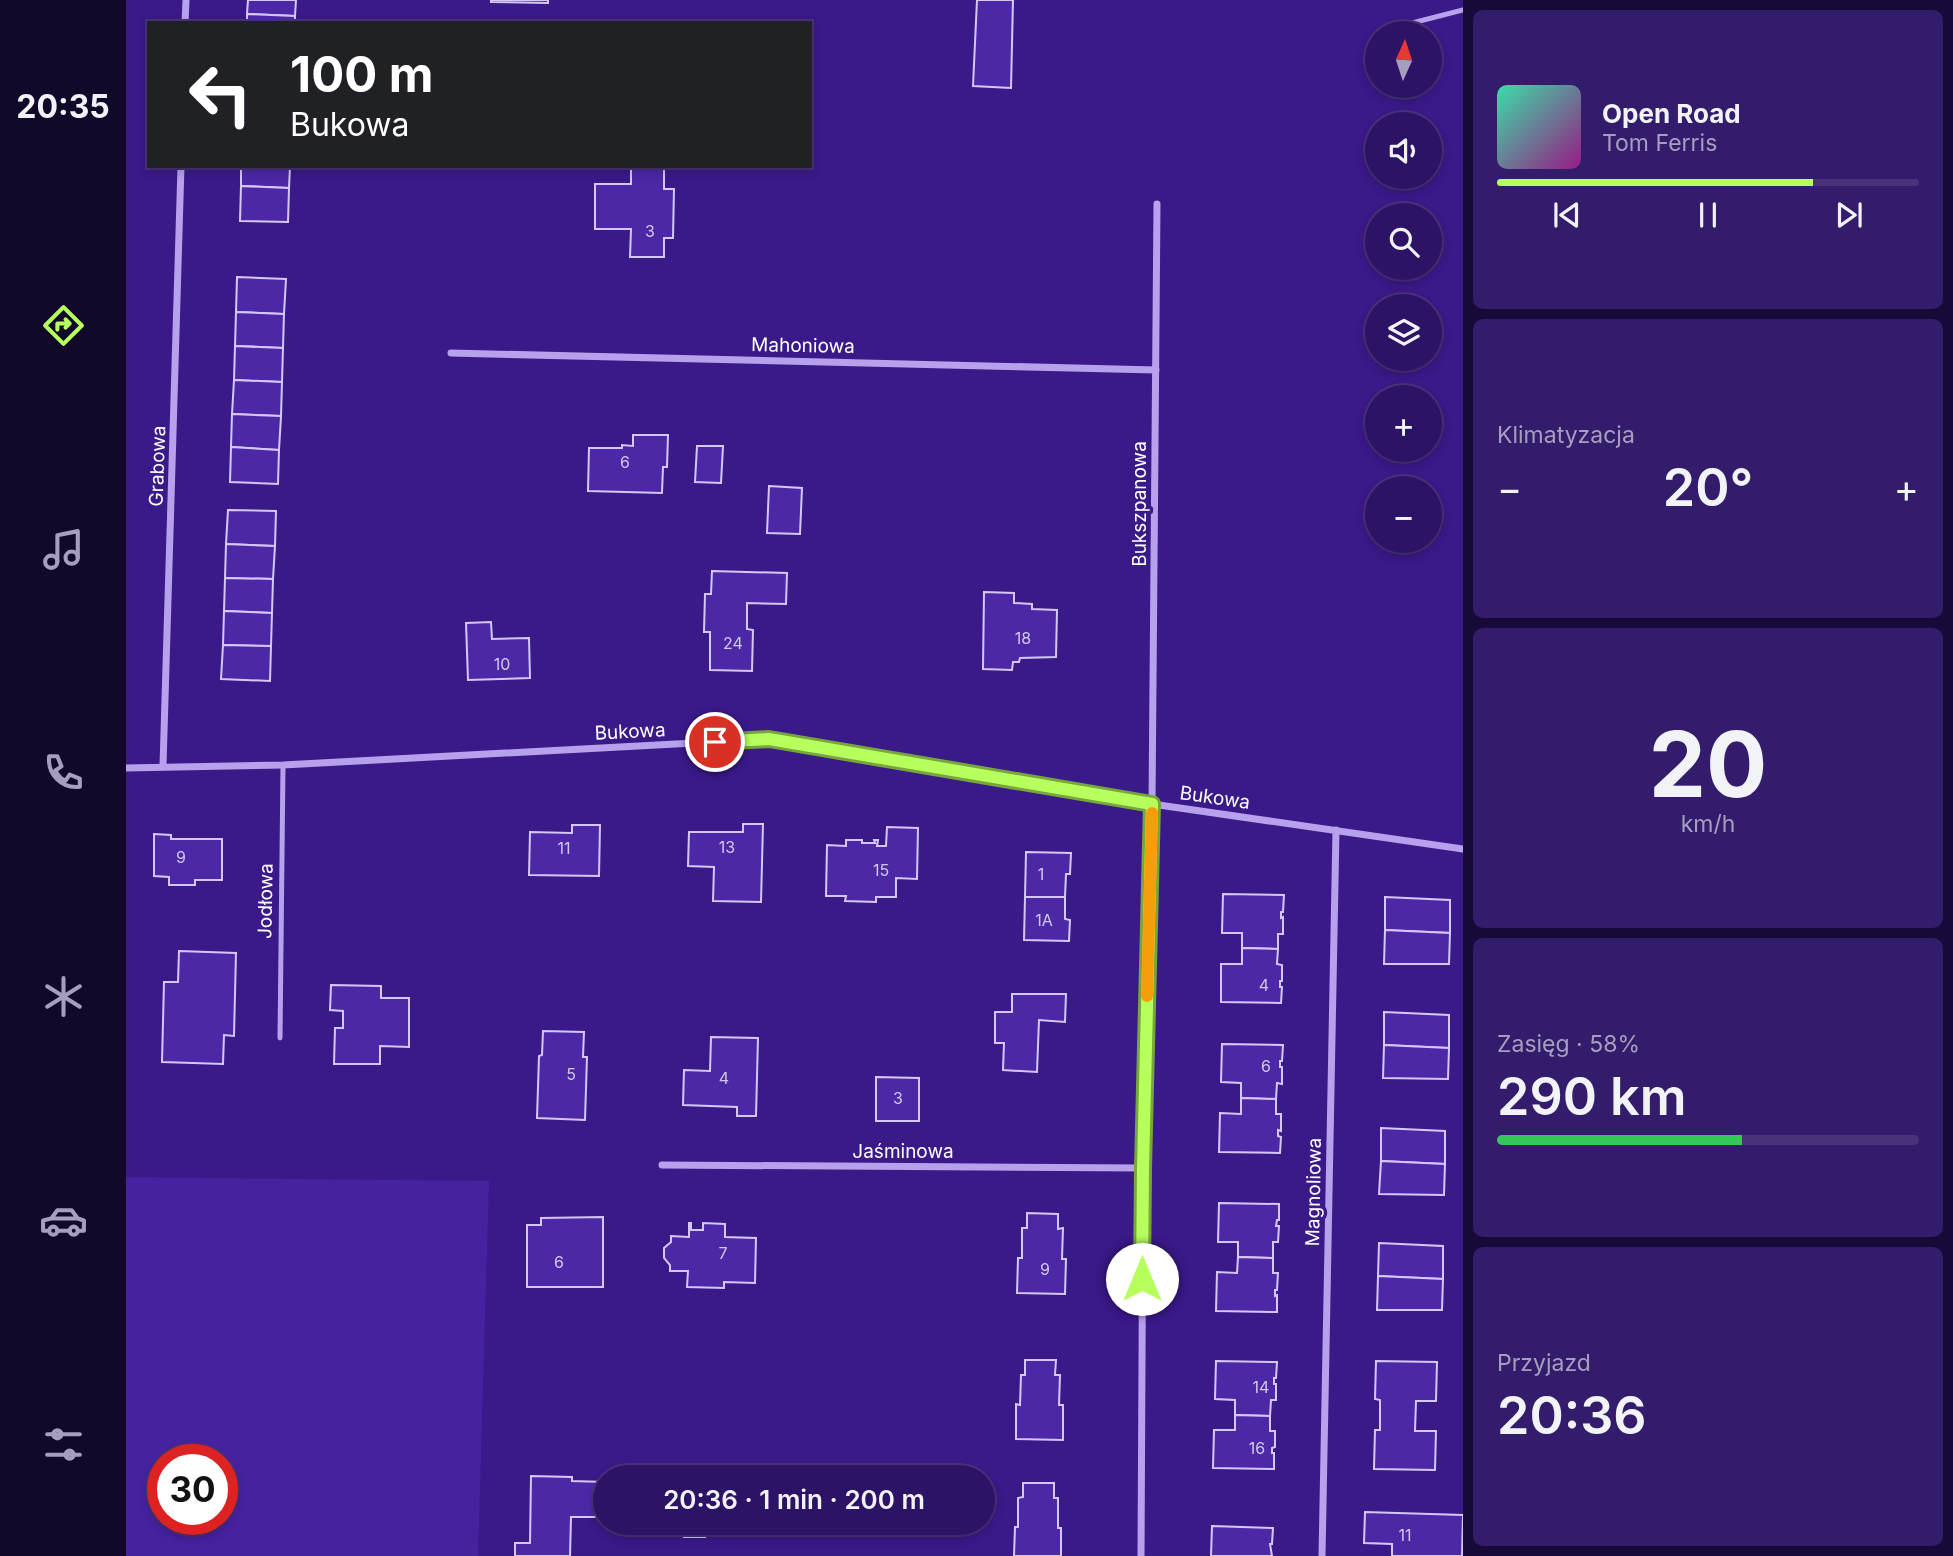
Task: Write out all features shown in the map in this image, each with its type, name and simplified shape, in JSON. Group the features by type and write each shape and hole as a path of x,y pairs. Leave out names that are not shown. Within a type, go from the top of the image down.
{"street":[{"path":"185,21 186,0"},
{"name":"Grabowa","path":"163,766 181,168"},
{"name":"Bukszpanowa","path":"1152,804 1157,204"},
{"name":"Mahoniowa","path":"451,353 1156,370"},
{"name":"Bukowa","path":"126,768 283,765 769,739 1152,804 1463,849"},
{"path":"1141,1556 1143,1168 1152,804"},
{"name":"Magnoliowa","path":"1322,1556 1336,830"},
{"name":"Jaśminowa","path":"662,1165 1143,1168"}],"lane":[{"path":"1420,21 1463,10"},
{"name":"Jodłowa","path":"279,1038 283,765"}],"shaded area":[{"path":"126,1177 489,1181 478,1556 126,1556"}],"building":[{"path":"248,0 296,0 295,16 247,14"},
{"path":"548,0 548,3 491,2"},
{"path":"977,0 1013,0 1011,88 973,86"},
{"path":"247,14 295,16 295,21 247,21"},
{"path":"241,168 290,168 289,188 241,186"},
{"path":"631,168 664,168 664,189 674,189 673,238 664,238 664,257 630,257 631,229 595,229 595,184 631,184"},
{"path":"241,186 289,188 288,222 240,221"},
{"path":"237,277 286,279 284,314 236,312"},
{"path":"236,312 284,314 283,348 235,346"},
{"path":"235,346 283,348 282,382 234,380"},
{"path":"234,380 282,382 281,416 232,414"},
{"path":"232,414 281,416 279,450 231,447"},
{"path":"633,435 668,435 667,467 663,467 662,493 588,491 589,448 633,446"},
{"path":"697,446 723,446 721,483 695,482"},
{"path":"231,447 279,450 278,484 230,482"},
{"path":"769,486 802,488 800,534 767,533"},
{"path":"228,510 276,511 275,546 226,544"},
{"path":"226,544 275,546 273,579 225,578"},
{"path":"712,571 787,573 786,604 747,603 747,629 753,630 752,671 710,670 710,632 704,632 705,594 711,594"},
{"path":"225,578 273,579 272,613 224,611"},
{"path":"984,592 1014,593 1014,603 1032,604 1032,609 1057,610 1056,657 1020,658 1019,662 1013,662 1012,670 983,669"},
{"path":"224,611 272,613 271,646 223,645"},
{"path":"491,622 492,639 529,638 530,678 468,680 466,623"},
{"path":"223,645 271,646 270,681 221,679"},
{"path":"743,824 763,824 761,902 713,901 714,867 688,866 689,832 743,832"},
{"path":"572,825 600,825 599,876 529,875 530,832 572,833"},
{"path":"887,827 918,828 917,879 896,878 896,897 876,897 876,902 845,901 846,896 826,896 827,845 846,846 846,840 875,843 874,840 878,840 877,846 886,846"},
{"path":"154,834 171,835 171,839 222,839 222,880 195,880 195,885 169,885 169,877 154,876"},
{"path":"1026,852 1071,853 1070,874 1066,874 1065,897 1025,897"},
{"path":"1223,894 1284,895 1281,912 1283,934 1278,934 1278,949 1242,948 1242,933 1222,933"},
{"path":"1025,897 1065,897 1065,919 1070,920 1069,941 1024,940"},
{"path":"1385,897 1450,900 1450,933 1385,930"},
{"path":"1385,930 1450,933 1449,964 1384,964"},
{"path":"1242,948 1278,949 1277,964 1282,965 1281,1003 1221,1002 1221,964 1242,964"},
{"path":"179,951 236,953 234,1036 224,1035 223,1064 162,1062 164,982 178,982"},
{"path":"331,985 381,986 381,998 409,998 409,1047 380,1046 380,1064 334,1064 335,1028 343,1028 343,1011 330,1010"},
{"path":"1012,994 1066,994 1065,1022 1039,1020 1037,1072 1003,1070 1004,1043 995,1043 995,1012 1012,1012"},
{"path":"1384,1012 1449,1015 1449,1048 1384,1045"},
{"path":"543,1031 584,1032 583,1057 587,1057 585,1120 537,1118 539,1056 542,1055"},
{"path":"711,1037 758,1038 756,1116 737,1116 737,1107 683,1105 684,1070 710,1071"},
{"path":"1222,1044 1283,1045 1280,1061 1282,1084 1277,1083 1276,1099 1241,1098 1241,1083 1221,1082"},
{"path":"1384,1045 1449,1048 1448,1079 1383,1078"},
{"path":"876,1077 919,1078 919,1121 876,1121"},
{"path":"1241,1098 1276,1099 1276,1114 1281,1114 1281,1131 1278,1130 1278,1136 1281,1137 1280,1153 1219,1152 1220,1113 1241,1114"},
{"path":"1381,1128 1445,1131 1445,1164 1381,1161"},
{"path":"1381,1161 1445,1164 1444,1195 1379,1194"},
{"path":"1219,1203 1279,1204 1279,1220 1276,1226 1279,1226 1278,1242 1273,1242 1273,1258 1238,1257 1238,1242 1218,1242"},
{"path":"1027,1213 1058,1214 1058,1229 1063,1228 1062,1259 1066,1259 1065,1294 1017,1293 1018,1258 1022,1258 1022,1228 1027,1228"},
{"path":"603,1217 603,1287 527,1287 527,1225 541,1225 541,1218"},
{"path":"689,1223 691,1230 703,1230 703,1223 725,1224 725,1237 756,1238 755,1283 724,1282 724,1288 687,1287 688,1271 670,1271 670,1265 664,1258 664,1248 671,1242 671,1236 689,1237"},
{"path":"1379,1243 1443,1246 1443,1279 1378,1276"},
{"path":"1238,1257 1273,1258 1273,1273 1278,1273 1275,1290 1277,1312 1216,1311 1217,1272 1237,1273"},
{"path":"1378,1276 1443,1279 1442,1310 1377,1310"},
{"path":"1025,1360 1056,1360 1055,1375 1060,1375 1059,1405 1063,1405 1063,1440 1016,1439 1016,1404 1020,1405 1021,1375 1025,1375"},
{"path":"1216,1361 1277,1362 1274,1378 1276,1400 1271,1400 1270,1416 1235,1415 1235,1400 1215,1399"},
{"path":"1376,1361 1437,1362 1436,1401 1416,1401 1415,1431 1436,1431 1435,1470 1374,1469 1375,1430 1380,1430 1380,1400 1375,1399"},
{"path":"1235,1415 1270,1416 1270,1431 1275,1431 1275,1447 1272,1448 1274,1469 1213,1468 1214,1430 1235,1430"},
{"path":"531,1476 572,1477 572,1481 593,1482 593,1517 571,1517 570,1556 515,1556 515,1543 530,1543"},
{"path":"1023,1483 1054,1483 1054,1498 1058,1498 1058,1528 1061,1528 1061,1556 1014,1556 1018,1498 1023,1497"},
{"path":"1365,1512 1463,1515 1462,1556 1392,1556 1392,1544 1364,1543"},
{"path":"1212,1526 1273,1528 1270,1544 1272,1556 1211,1556"},
{"path":"684,1535 705,1535 705,1537"}],"slow traffic":[{"path":"1147,996 1152,813"}],"route":[{"path":"715,742 769,739 1152,804 1142,1279"}]}
